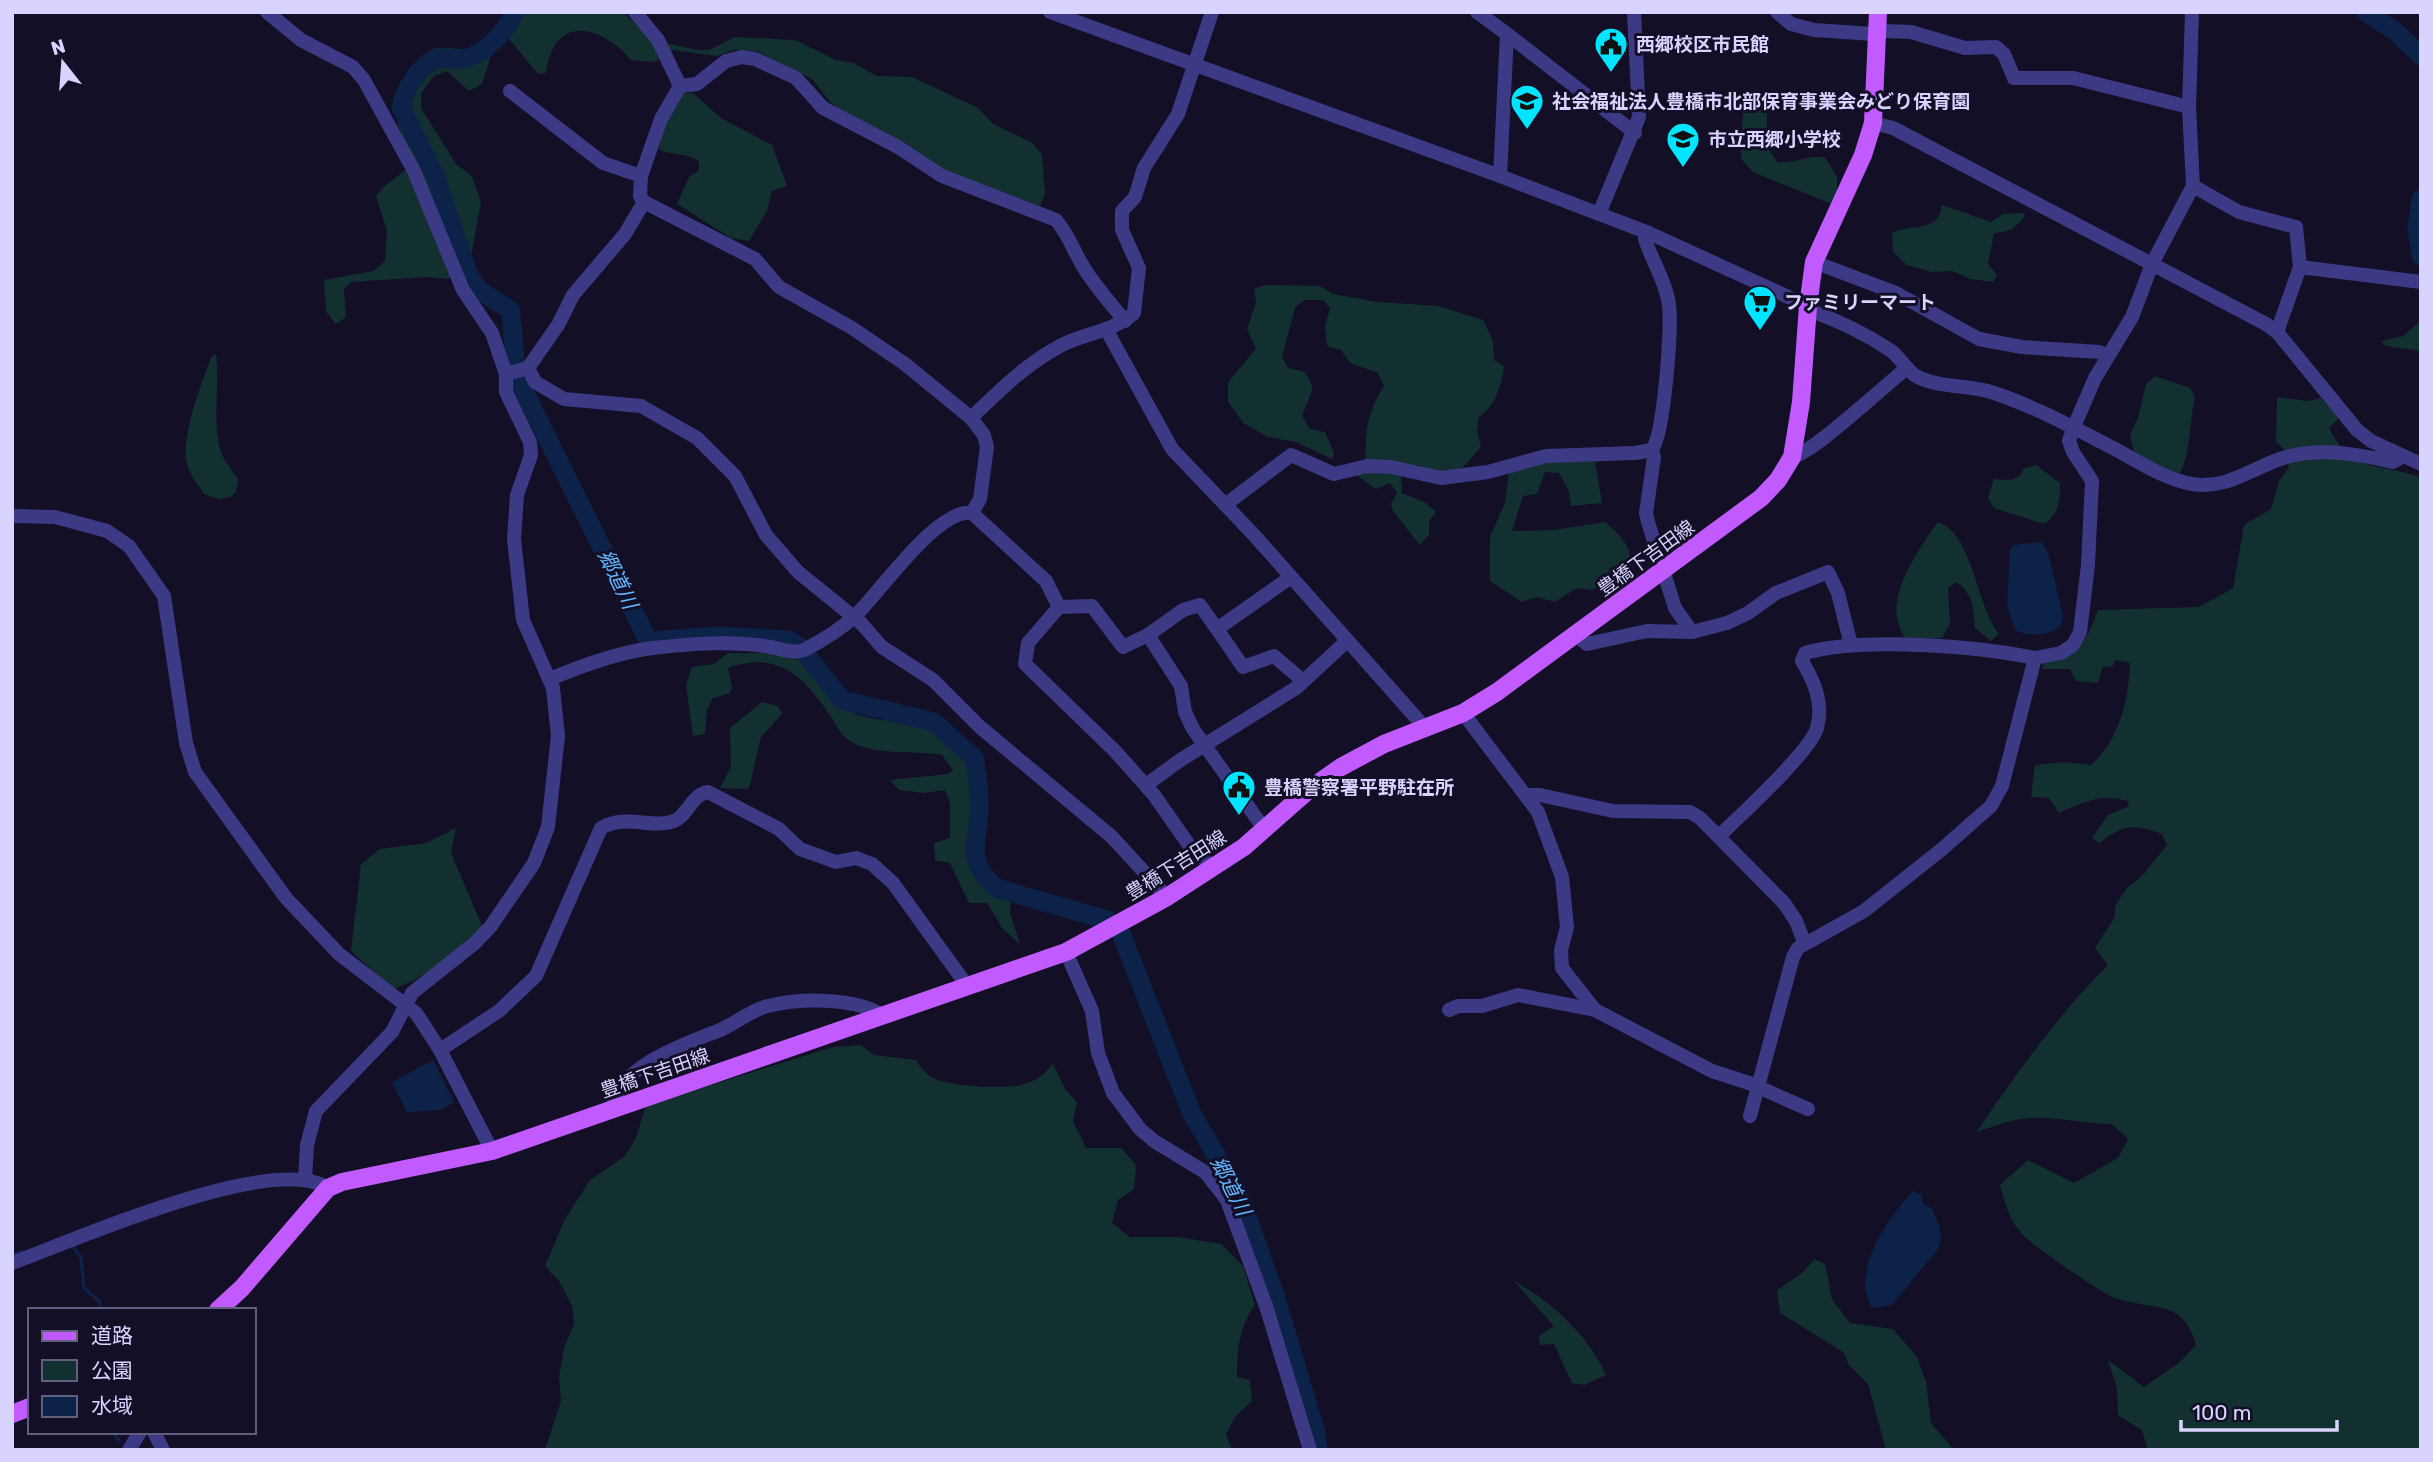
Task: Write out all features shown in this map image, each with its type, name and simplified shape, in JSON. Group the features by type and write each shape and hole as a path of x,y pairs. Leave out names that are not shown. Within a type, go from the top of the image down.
{"main road":[{"name":"豊橋下吉田線","path":"328,1188 342,1182 492,1151 1066,951 1167,897 1213,868 1265,830 1311,788 1341,767 1462,713 1497,692 1761,498 1778,480 1792,457 1801,402 1814,262 1863,155 1873,123 1878,12"},
{"path":"220,1308 242,1288 328,1188"},
{"path":"12,1414 28,1407"}],"street":[{"path":"267,12 301,40 353,66 363,80 414,171 463,290 517,371 564,399 641,406 688,431 736,476 777,551 853,617 882,647 933,680 980,727 1112,837 1167,897"},
{"path":"635,12 658,40 680,86"},
{"path":"1050,12 1649,233 1808,306 1814,312 1891,351 1914,375 1937,383 1967,385 1993,392 2162,474 2207,486 2225,483 2255,468 2308,452 2364,455 2393,462 2402,457"},
{"path":"971,418 1034,362 1067,343 1125,321 1134,313 1139,268 1122,230 1122,211 1135,197 1144,168 1178,114 1212,12"},
{"path":"1477,12 1634,133"},
{"path":"1600,214 1634,133 1640,100 1634,12"},
{"path":"1777,12 1791,24 1814,30 1911,32 1956,46 1996,47 2004,54 2014,78 2073,78 2189,107"},
{"path":"1719,836 1777,779 1815,732 1819,701 1802,656 1814,650 1852,645 1930,646 2035,658 2061,653 2073,645 2080,632 2088,565 2092,481 2069,441 2108,356 2132,317 2152,264 2193,186 2189,107 2192,12"},
{"path":"1500,176 1507,34"},
{"path":"680,86 697,84 712,69 742,57 755,58 796,78 823,108 898,147 942,176 1056,220 1067,232 1082,265 1098,289 1125,321"},
{"path":"680,86 661,119 640,176 640,196 644,202 755,259 779,287 852,328 905,364 971,418 984,435 987,447 980,499 972,513"},
{"path":"510,91 603,163 640,176"},
{"path":"1873,123 1893,128 2277,332 2357,429 2371,441 2421,464"},
{"path":"2193,186 2239,212 2296,227 2300,267 2277,332"},
{"path":"305,1180 307,1145 316,1111 392,1032 412,993 475,943 491,926 512,899 544,843 558,736 550,679 527,636 523,620 513,526 517,495 531,455 526,431 506,392 517,371 558,325 573,295 625,234 644,202"},
{"path":"1225,505 1291,456 1305,459 1334,474 1344,474 1367,466 1391,467 1441,478 1488,472 1546,456 1651,450 1657,443 1662,418 1670,328 1664,285 1645,239 1649,233"},
{"path":"1814,262 1896,293 1979,339 2022,347 2099,352 2108,356"},
{"path":"2300,267 2417,282"},
{"path":"1106,329 1162,434 1419,721 1422,729"},
{"path":"1792,457 1799,456 1830,434 1908,368"},
{"path":"1651,450 1653,468 1646,513 1675,608 1692,632"},
{"path":"550,679 652,648 743,645 803,650 853,617 887,584 927,534 943,521 965,512 972,513 1046,581 1059,607"},
{"path":"12,516 55,517 107,531 129,546 164,596 186,743 195,772 286,898 339,954 416,1013 440,1050 492,1151"},
{"path":"1576,635 1587,644 1647,631 1692,632 1740,618 1776,593 1828,572 1838,593 1852,645"},
{"path":"1217,629 1291,577"},
{"path":"1213,868 1189,845 1146,785 1091,726 1025,664 1024,650 1059,607 1092,606 1123,647 1148,635 1183,610 1200,605 1243,667 1274,656 1303,681"},
{"path":"1148,635 1181,686 1185,712 1204,746 1210,748 1265,830"},
{"path":"1146,785 1303,681 1346,641"},
{"path":"1750,1116 1793,957 1804,942 1837,928 1864,911 1991,806 2002,786 2035,658"},
{"path":"1462,713 1528,795 1538,812 1562,877 1567,927 1561,950 1562,968 1595,1010"},
{"path":"440,1050 499,1011 536,976 601,828 621,820 671,822 681,818 702,793 708,792 779,830 800,849 836,862 856,858 872,864 893,883 968,987"},
{"path":"1528,795 1540,794 1613,811 1690,812 1719,836 1784,902 1796,921 1804,942"},
{"path":"1066,951 1092,1011 1100,1060 1113,1093 1153,1142 1205,1172 1227,1200 1266,1306 1310,1450"},
{"path":"1449,1010 1458,1006 1482,1006 1518,995 1595,1010 1712,1071 1808,1109"},
{"path":"613,1109 613,1099 620,1087 667,1051 721,1029 764,1006 821,1002 850,1004 884,1016"},
{"path":"12,1264 239,1184 305,1180 328,1188"},
{"path":"129,1450 139,1434"},
{"path":"155,1434 163,1450"}],"green space":[{"path":"525,12 623,12 652,40 697,50 709,50 735,37 795,40 836,60 854,63 877,76 912,77 978,108 993,124 1033,143 1042,155 1045,194 1040,206 946,171 849,116 830,102 812,79 756,51 734,50 716,56 673,50 655,62 631,60 606,39 580,31 568,33 558,41 546,73 538,74 506,35"},
{"path":"480,43 493,49 482,84 469,91 447,71 434,76 421,93 421,108 456,164 472,176 481,202 470,263 448,279 428,277 351,282 344,289 346,317 336,324 326,311 324,280 373,271 385,261 387,231 376,197 415,160 397,119 400,100 409,77 422,57 430,51 438,48 469,48"},
{"path":"678,93 693,93 721,118 772,145 787,186 772,191 767,211 749,241 731,238 677,204 689,177 699,170 699,161 694,158 659,150 664,115"},
{"path":"1749,100 1760,101 1767,111 1767,147 1777,162 1825,157 1837,177 1837,198 1831,204 1753,172 1741,159 1743,112"},
{"path":"1942,205 1991,222 2003,214 2024,213 2024,218 2011,230 1994,234 1988,264 1997,275 1993,282 1970,279 1953,271 1932,272 1907,265 1893,252 1892,233 1931,224 1940,214"},
{"path":"1264,285 1320,286 1333,294 1378,302 1439,306 1483,320 1493,341 1494,360 1504,366 1497,395 1490,407 1479,417 1477,430 1481,447 1458,473 1435,473 1418,465 1407,465 1401,476 1402,493 1426,503 1436,512 1429,521 1429,535 1420,545 1393,511 1391,504 1397,493 1390,483 1376,489 1355,474 1366,469 1368,426 1373,406 1384,386 1378,373 1350,363 1341,350 1327,346 1325,325 1330,308 1323,300 1304,300 1295,308 1282,357 1288,368 1305,372 1313,388 1302,416 1310,429 1325,432 1334,453 1332,459 1296,442 1268,437 1243,423 1228,402 1228,382 1256,349 1247,329 1256,302 1254,289"},
{"path":"2418,323 2421,325 2421,351 2386,346 2381,341 2403,336"},
{"path":"216,354 218,440 222,456 238,480 236,492 231,497 218,499 204,494 189,470 186,458 192,414 211,357"},
{"path":"2155,376 2190,388 2195,397 2188,449 2179,474 2161,468 2134,452 2130,435 2138,418 2146,384"},
{"path":"2277,397 2308,401 2321,398 2339,418 2329,428 2348,454 2369,465 2421,478 2421,1450 2148,1450 2142,1430 2118,1415 2117,1388 2108,1360 2144,1387 2179,1363 2196,1345 2191,1330 2175,1313 2107,1294 2039,1248 2022,1234 2014,1223 2000,1185 2028,1160 2074,1183 2118,1158 2128,1139 2112,1124 2049,1118 2016,1120 1976,1132 2055,1025 2108,965 2095,948 2115,917 2115,906 2127,888 2142,876 2167,845 2162,834 2135,827 2115,832 2099,843 2092,838 2108,815 2129,806 2128,801 2101,798 2059,813 2049,798 2031,797 2035,765 2065,762 2091,765 2101,755 2121,718 2129,677 2130,663 2116,660 2112,667 2103,666 2098,683 2076,681 2070,669 2042,669 2044,661 2066,654 2080,644 2098,610 2199,607 2233,588 2244,525 2271,509 2279,481 2289,467 2285,451 2276,441"},
{"path":"1579,458 1595,462 1602,503 1571,506 1569,491 1559,473 1545,472 1537,494 1523,496 1512,531 1554,530 1605,522 1628,548 1629,568 1592,590 1577,588 1555,602 1537,597 1522,602 1490,581 1490,537 1505,503 1509,471 1545,460"},
{"path":"2036,465 2060,483 2058,506 2049,520 2044,524 1994,508 1988,498 1994,479 2010,480 2020,476 2023,469"},
{"path":"1938,522 1950,529 1967,555 1984,606 1999,634 1991,641 1975,628 1969,596 1956,582 1948,588 1950,623 1942,638 1906,639 1899,625 1897,609 1904,578"},
{"path":"728,653 767,653 795,658 817,674 847,710 925,728 950,740 960,750 969,766 973,784 971,855 975,870 983,883 1011,899 1010,913 1020,944 1003,929 987,903 969,903 950,863 935,860 934,843 950,838 950,804 945,790 924,793 899,790 890,780 948,774 953,770 942,755 880,751 856,744 843,735 808,686 786,669 760,662 728,668 732,688 730,693 713,698 707,709 705,734 693,736 686,685 692,667 714,664"},
{"path":"762,702 778,706 782,714 761,737 750,785 748,789 720,788 731,767 730,728"},
{"path":"456,828 451,853 483,928 441,964 393,989 351,951 361,864 380,849 426,843"},
{"path":"861,1045 874,1055 916,1060 924,1071 935,1079 967,1085 1018,1085 1038,1078 1053,1064 1065,1089 1077,1102 1073,1121 1086,1148 1121,1148 1136,1165 1134,1189 1118,1200 1112,1223 1130,1237 1178,1237 1221,1244 1243,1266 1255,1305 1245,1322 1240,1340 1237,1377 1250,1380 1252,1401 1235,1417 1226,1434 1232,1450 545,1450 561,1401 559,1376 565,1345 574,1325 572,1306 559,1281 545,1266 565,1219 590,1180 624,1157 636,1138 646,1105 833,1047"},
{"path":"1815,1259 1825,1264 1832,1299 1850,1323 1893,1329 1917,1357 1926,1382 1931,1423 1954,1450 1886,1450 1868,1384 1849,1365 1843,1352 1780,1313 1777,1290 1802,1273"},
{"path":"1514,1281 1541,1298 1568,1321 1590,1347 1606,1375 1584,1385 1572,1383 1554,1344 1540,1345 1539,1336 1554,1326"}],"water":[{"path":"2037,542 2043,544 2049,555 2063,617 2060,627 2043,634 2015,630 2007,605 2010,550 2014,545"},
{"path":"433,1060 454,1102 441,1110 407,1112 392,1082"},
{"path":"1913,1191 1924,1196 1921,1197 1925,1206 1931,1207 1936,1218 1941,1233 1938,1249 1892,1305 1872,1308 1866,1294 1869,1262 1883,1230"}],"waterway":[{"name":"郷道川","path":"515,12 500,35 479,53 463,59 441,58 427,64 410,84 401,107 434,173 468,273 478,289 510,310 519,381 647,638 653,641 718,636 788,640 800,647 842,700 934,722 974,758 979,802 975,851 979,868 986,877 996,888 1107,920"},
{"path":"2366,12 2395,31 2421,56"},
{"path":"2421,199 2417,228 2421,256"},
{"name":"郷道川","path":"1120,931 1192,1114 1239,1194 1275,1295 1316,1433 1318,1450"},
{"path":"72,1246 81,1257 84,1288 99,1301 100,1308"},
{"path":"12,1254 21,1252"},
{"path":"114,1434 119,1441"}],"place":[{"name":"西郷校区市民館","path":"1611,74"},
{"name":"社会福祉法人豊橋市北部保育事業会みどり保育園","path":"1527,131"},
{"name":"市立西郷小学校","path":"1683,169"},
{"name":"ファミリーマート","path":"1760,332"},
{"name":"豊橋警察署平野駐在所","path":"1239,817"}]}
